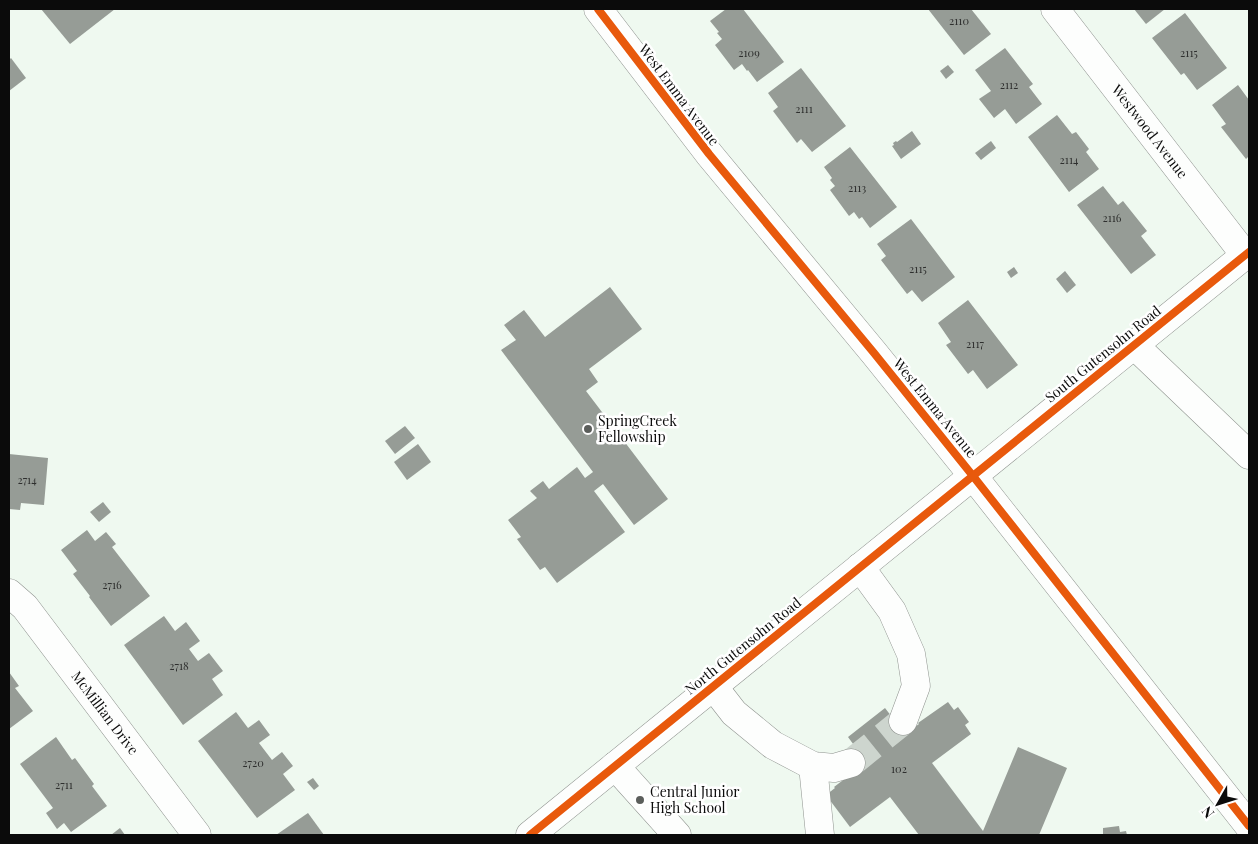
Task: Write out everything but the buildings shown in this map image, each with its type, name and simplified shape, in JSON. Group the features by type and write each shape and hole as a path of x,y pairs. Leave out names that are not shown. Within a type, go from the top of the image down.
{"street":[{"name":"West Emma Avenue","path":"598,9 709,154 973,476 1249,826"},
{"name":"Westwood Avenue","path":"1055,9 1247,254"},
{"name":"South Gutensohn Road","path":"973,476 1247,254"},
{"path":"1134,345 1249,455"},
{"name":"North Gutensohn Road","path":"530,835 973,476"},
{"path":"860,567 892,610 911,654 916,686 903,721"},
{"name":"McMillian Drive","path":"9,593 25,607 197,835"},
{"path":"713,686 734,713 773,745 813,766 834,768 851,763"},
{"path":"616,766 677,835"},
{"path":"813,766 820,835"}],"tunnel":[{"path":"851,763 903,721"}],"cycle path":[{"path":"598,9 709,154 973,476 1249,826"},
{"path":"530,835 1249,252"}],"place":[{"name":"SpringCreek Fellowship","path":"588,429"},
{"name":"Central Junior High School","path":"640,800"}]}
